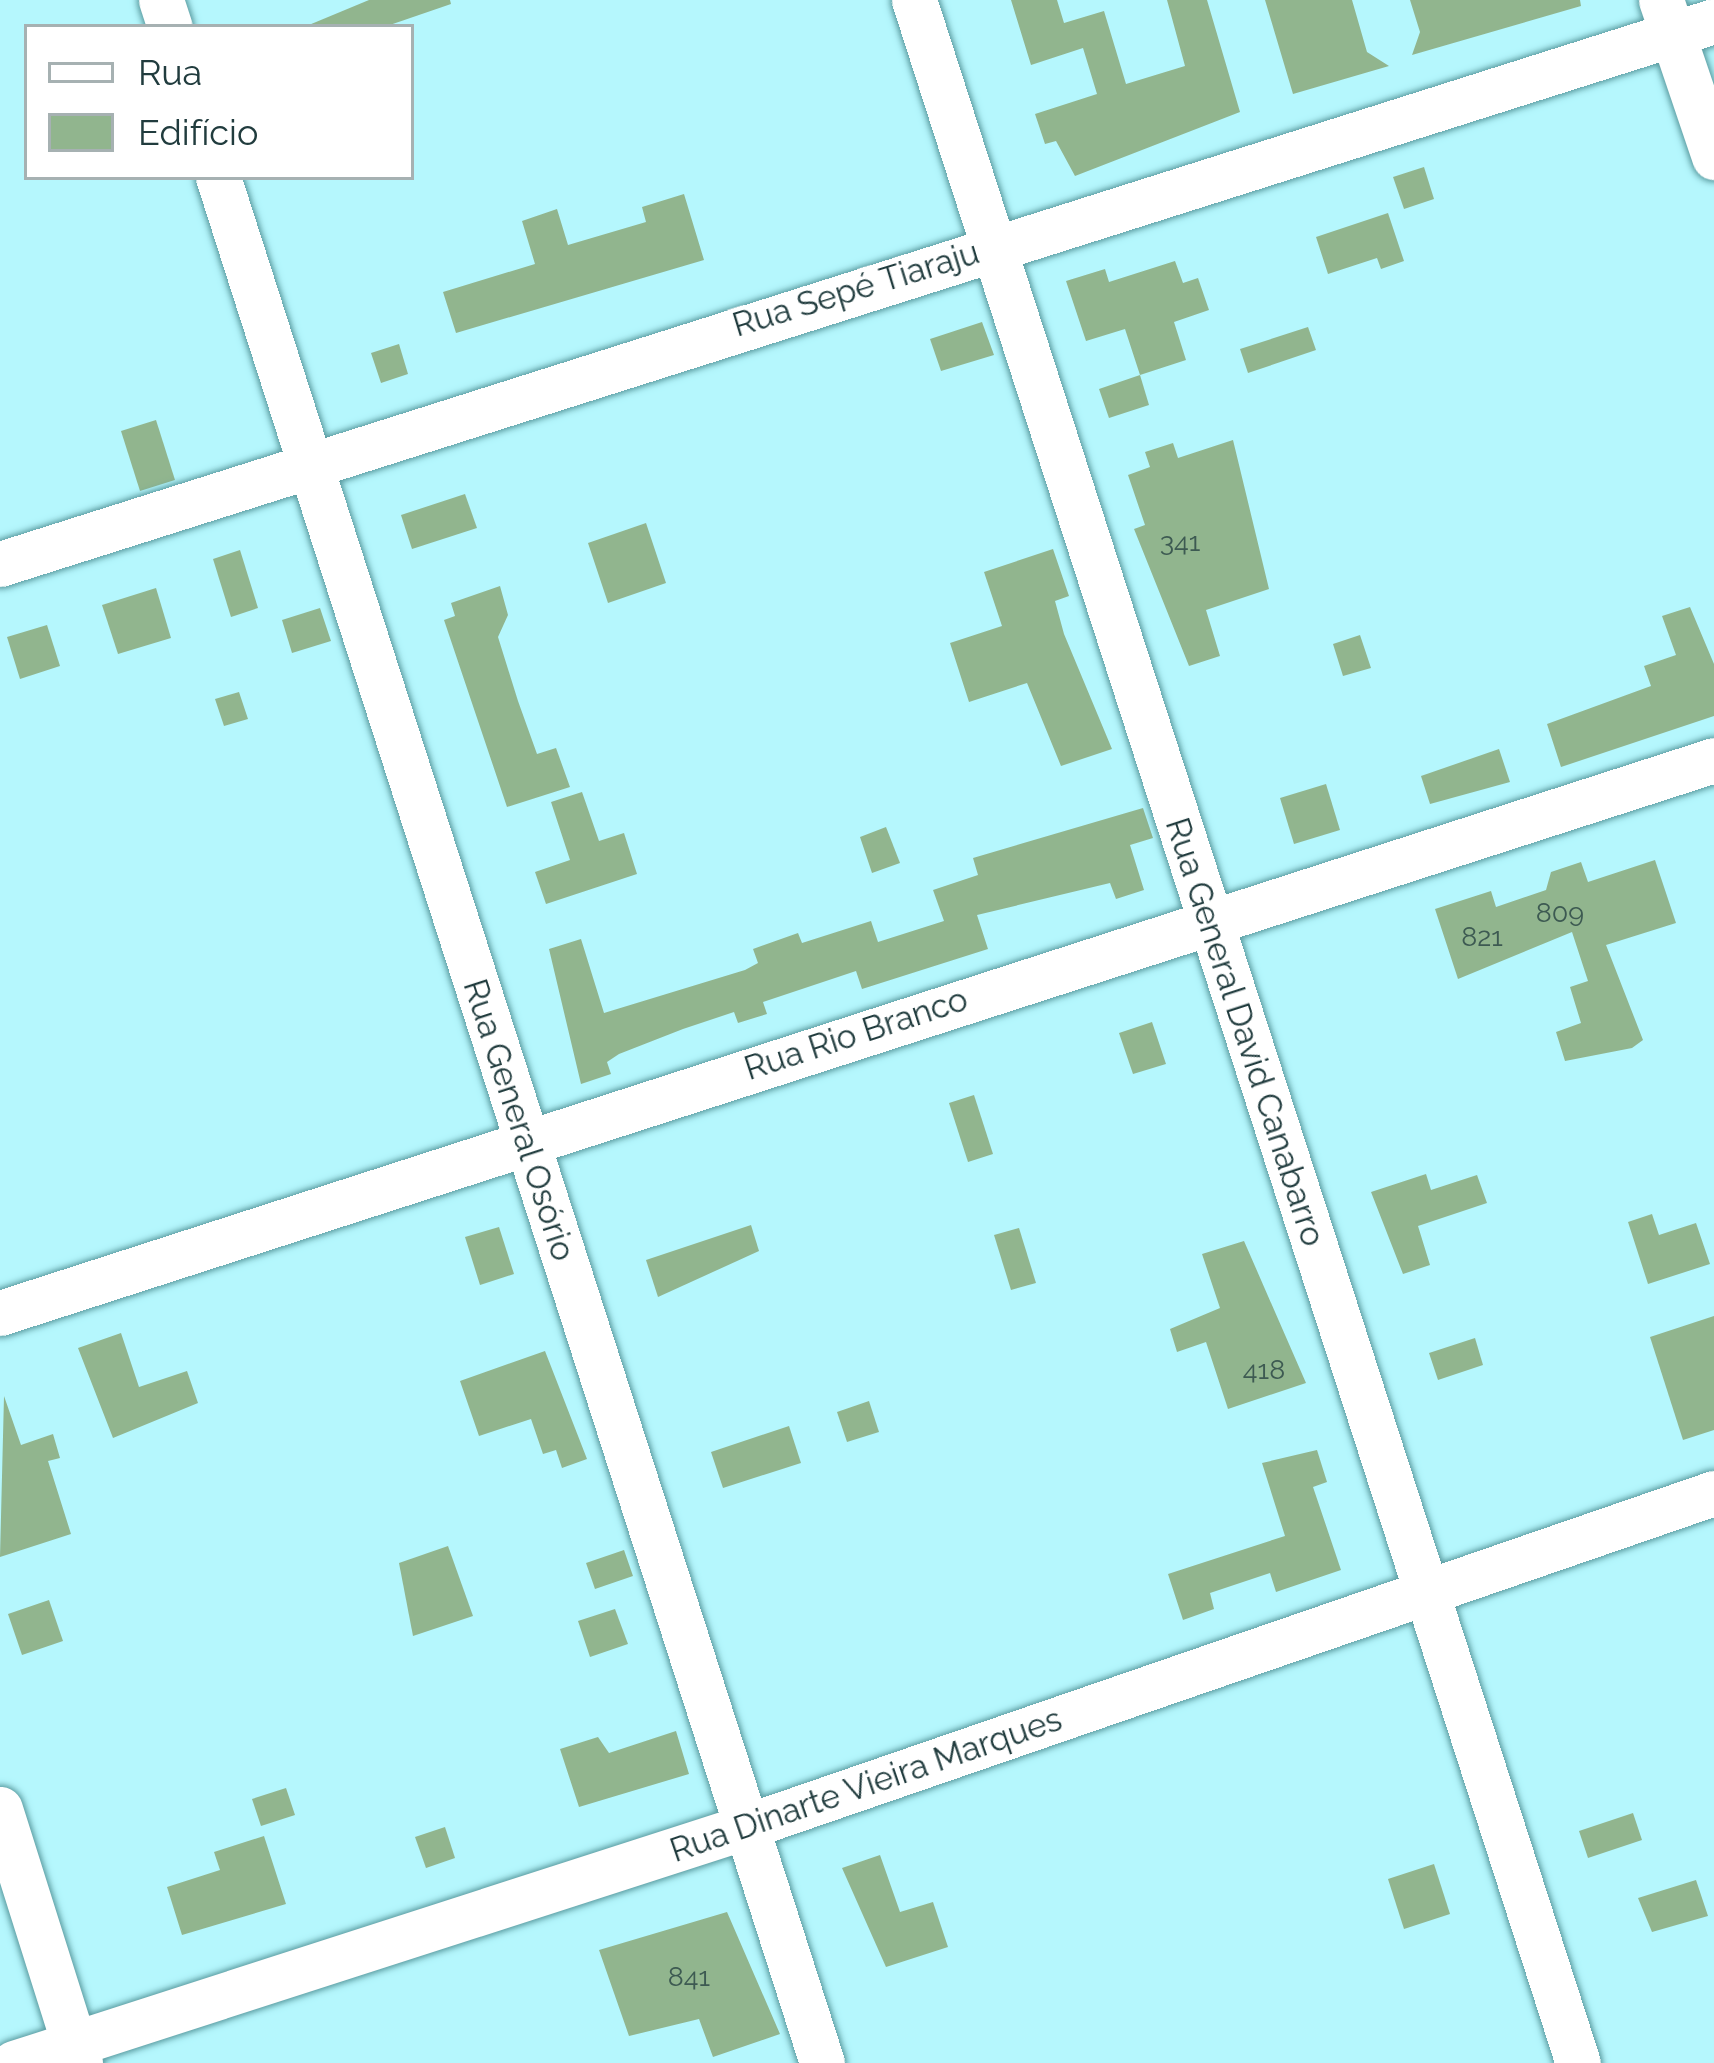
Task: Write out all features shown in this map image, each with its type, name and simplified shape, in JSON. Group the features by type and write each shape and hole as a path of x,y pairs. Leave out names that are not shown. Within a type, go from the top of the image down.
{"street":[{"name":"Rua General David Canabarro","path":"914,0 1423,1595 1578,2063"},
{"name":"Rua Sepé Tiaraju","path":"0,564 309,461 995,245 1682,18"},
{"path":"1682,18 1714,157"},
{"name":"Rua General Osório","path":"219,180 822,2063"},
{"name":"Rua Rio Branco","path":"0,1312 527,1144 1208,917 1714,760"},
{"name":"Rua Dinarte Vieira Marques","path":"14,2063 77,2053 1714,1493"},
{"path":"0,1808 77,2053"}],"building":[{"path":"369,0 450,0 451,4 393,24 311,24"},
{"path":"1011,0 1057,0 1064,23 1104,11 1126,84 1185,66 1167,0 1207,0 1240,112 1075,176 1056,141 1045,144 1035,114 1097,94 1083,48 1031,65"},
{"path":"1265,0 1352,0 1367,52 1389,66 1293,94"},
{"path":"1410,0 1580,0 1581,6 1412,55 1420,32"},
{"path":"1424,167 1434,199 1404,209 1393,177"},
{"path":"684,194 704,260 456,333 443,292 535,264 522,221 557,209 568,245 646,222 642,207"},
{"path":"1388,213 1404,261 1381,269 1377,258 1328,274 1316,237"},
{"path":"1175,261 1183,283 1198,278 1209,310 1174,322 1186,360 1140,375 1125,329 1086,341 1066,281 1105,269 1109,282"},
{"path":"982,322 994,355 941,371 930,339"},
{"path":"1308,327 1316,350 1248,373 1240,349"},
{"path":"399,344 408,374 381,383 371,353"},
{"path":"1140,375 1149,405 1109,418 1099,389"},
{"path":"156,420 175,480 140,491 121,431"},
{"path":"1233,440 1269,589 1206,610 1220,656 1189,666 1134,529 1145,525 1128,475 1150,467 1145,452 1173,443 1178,458"},
{"path":"465,494 477,528 412,549 401,515"},
{"path":"646,523 666,583 608,603 588,543"},
{"path":"1053,549 1069,596 1055,601 1064,634 1112,749 1061,766 1027,683 969,702 950,643 1002,626 984,572"},
{"path":"240,550 258,608 231,617 213,559"},
{"path":"500,586 508,615 498,637 518,701 537,754 556,748 570,787 507,807 444,620 455,616 451,603"},
{"path":"156,588 171,638 118,654 102,605"},
{"path":"1690,607 1714,664 1714,716 1561,767 1547,724 1651,686 1644,666 1676,655 1662,616"},
{"path":"320,608 331,641 292,653 282,620"},
{"path":"47,625 60,666 20,679 7,637"},
{"path":"1360,635 1371,668 1343,676 1333,644"},
{"path":"239,692 248,719 224,726 215,699"},
{"path":"1499,749 1510,782 1430,804 1421,776"},
{"path":"1326,784 1340,830 1294,844 1280,798"},
{"path":"582,792 599,841 624,833 637,874 546,904 535,872 570,860 551,802"},
{"path":"1143,808 1153,838 1130,845 1144,890 1116,899 1110,883 977,915 988,949 862,989 856,971 763,1002 767,1014 738,1023 734,1012 619,1054 607,1062 611,1074 581,1084 549,949 581,939 604,1013 745,970 758,963 753,949 798,933 802,943 871,921 878,942 944,921 933,890 978,875 973,858"},
{"path":"886,827 900,863 872,873 860,837"},
{"path":"1655,860 1676,923 1606,945 1643,1040 1632,1048 1565,1061 1556,1032 1581,1023 1570,987 1588,981 1572,932 1458,979 1435,909 1491,891 1496,907 1546,890 1551,872 1581,862 1588,882"},
{"path":"1152,1022 1166,1064 1133,1074 1119,1033"},
{"path":"974,1095 993,1154 968,1162 949,1103"},
{"path":"1426,1174 1431,1190 1477,1175 1487,1203 1418,1226 1430,1265 1403,1274 1371,1192"},
{"path":"1652,1214 1659,1235 1696,1223 1710,1264 1648,1284 1628,1222"},
{"path":"751,1225 759,1251 658,1297 646,1260"},
{"path":"499,1227 514,1274 480,1285 465,1237"},
{"path":"1019,1228 1036,1283 1011,1290 994,1235"},
{"path":"1244,1241 1306,1383 1228,1409 1206,1342 1177,1352 1170,1329 1220,1308 1202,1254"},
{"path":"1714,1316 1714,1430 1683,1440 1650,1337"},
{"path":"121,1333 139,1387 187,1371 198,1403 113,1438 78,1348"},
{"path":"1475,1338 1483,1365 1438,1380 1429,1353"},
{"path":"545,1351 587,1459 562,1468 556,1450 543,1454 531,1419 479,1436 460,1381"},
{"path":"4,1396 21,1445 53,1434 60,1458 48,1461 71,1534 0,1557"},
{"path":"869,1401 879,1432 847,1442 837,1412"},
{"path":"789,1426 801,1463 723,1488 711,1452"},
{"path":"1317,1450 1327,1482 1313,1487 1341,1570 1276,1592 1270,1573 1210,1593 1214,1609 1183,1620 1168,1574 1285,1536 1262,1463"},
{"path":"448,1546 473,1616 413,1636 399,1563"},
{"path":"624,1550 633,1576 595,1589 586,1563"},
{"path":"49,1600 63,1641 22,1655 8,1614"},
{"path":"615,1609 628,1644 590,1657 578,1621"},
{"path":"676,1731 689,1774 579,1807 560,1749 598,1737 609,1753"},
{"path":"286,1788 295,1815 261,1826 252,1799"},
{"path":"1633,1813 1642,1840 1588,1858 1579,1831"},
{"path":"445,1827 455,1858 426,1868 415,1837"},
{"path":"264,1836 286,1904 182,1935 167,1887 220,1870 214,1852"},
{"path":"880,1855 900,1912 933,1902 948,1947 886,1967 842,1868"},
{"path":"1434,1864 1450,1914 1404,1929 1388,1879"},
{"path":"1696,1880 1708,1916 1652,1932 1638,1898"},
{"path":"727,1912 780,2034 713,2057 699,2019 629,2036 599,1950"}]}
